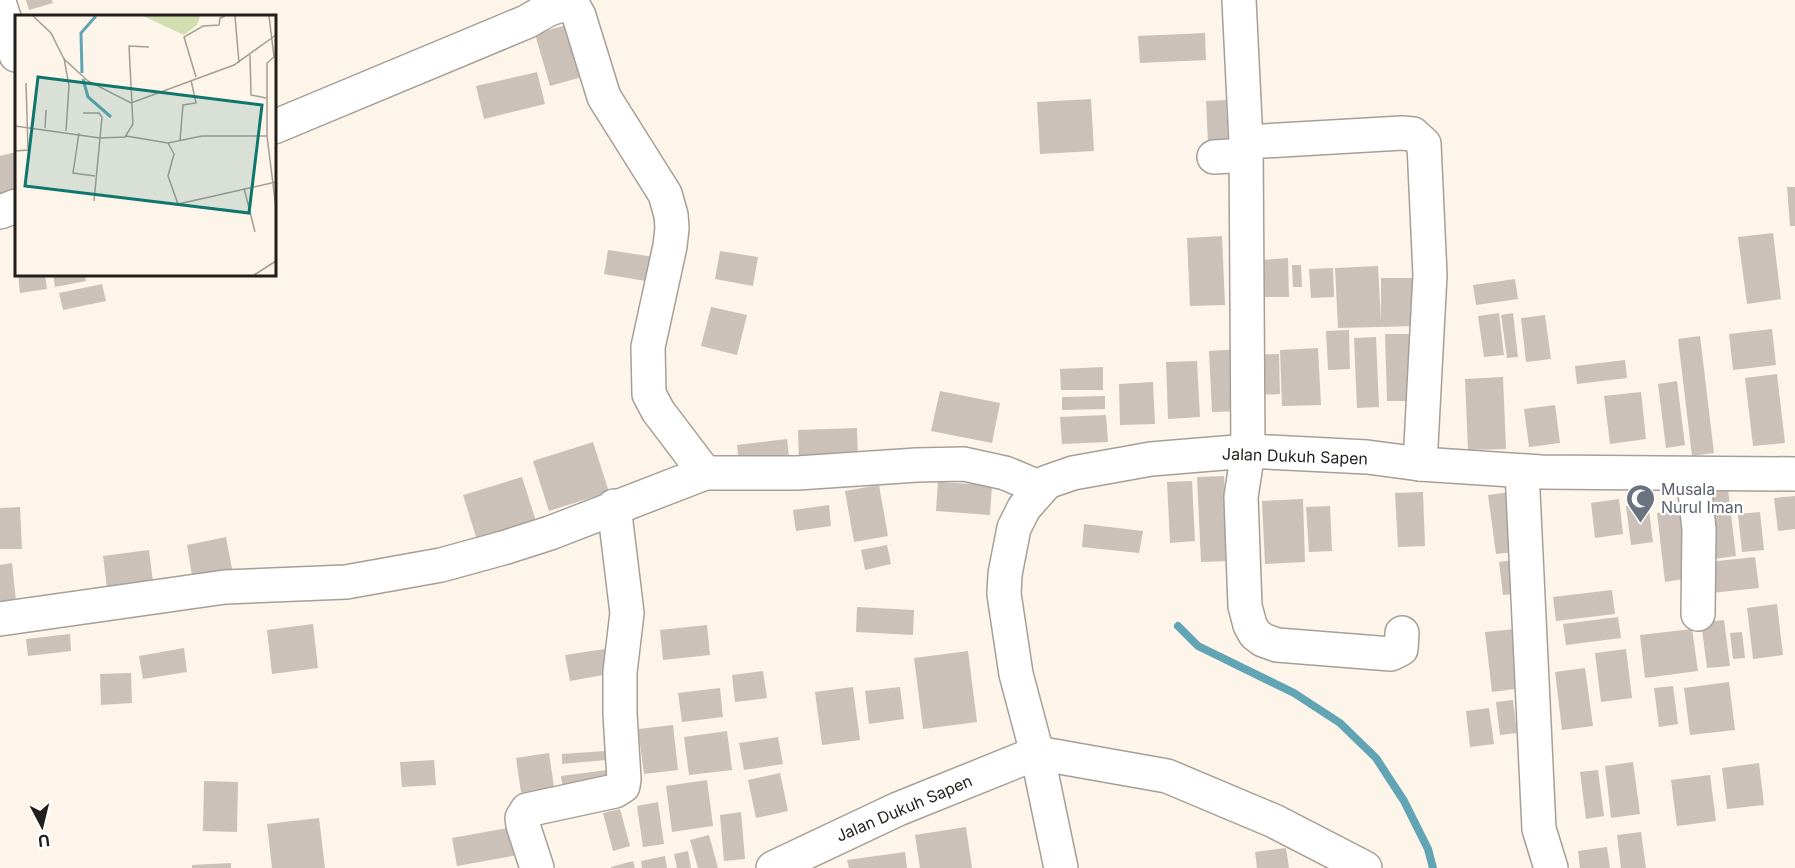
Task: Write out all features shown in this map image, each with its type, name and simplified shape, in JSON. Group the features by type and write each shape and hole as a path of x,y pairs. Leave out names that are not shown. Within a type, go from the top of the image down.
{"street":[{"path":"1239,0 1246,149 1248,451 1241,497 1243,593 1247,618 1256,634 1263,640 1277,645 1391,654 1401,649 1402,633"},
{"path":"276,126 526,22 557,6 565,4 574,7 579,16 604,97 665,194 671,215 670,246 648,347 650,394 658,411 705,473"},
{"path":"0,5 15,52"},
{"path":"1214,158 1246,149 1402,134 1413,134 1424,144 1430,275 1420,464"},
{"path":"0,212 15,207"},
{"name":"Jalan Dukuh Sapen","path":"773,868 898,809 1037,753 1016,674 1004,594 1005,573 1014,528 1024,508 1047,482 1073,473 1151,459 1248,451 1522,471 1795,474"},
{"path":"0,619 225,586 346,582 441,565 550,533 705,473 797,473 964,464 1005,473 1041,488"},
{"path":"1522,471 1539,830 1551,868"},
{"path":"1693,474 1699,529 1698,614"},
{"path":"537,868 523,825 522,818 526,810 615,791 623,786 620,672 627,614 614,507"},
{"path":"1061,868 1037,753 1167,776 1274,821 1365,868"}],"building":[{"path":"26,0 52,0 53,3 29,10"},
{"path":"573,23 589,75 550,86 535,34"},
{"path":"1205,33 1206,60 1140,63 1138,36"},
{"path":"537,72 545,104 484,119 476,86"},
{"path":"1091,99 1094,151 1040,154 1037,102"},
{"path":"1226,100 1228,142 1208,143 1206,101"},
{"path":"15,152 15,195 0,199 0,156"},
{"path":"1787,187 1795,187 1795,226 1790,226"},
{"path":"1773,233 1781,299 1747,304 1738,237"},
{"path":"1222,236 1225,305 1190,306 1187,238"},
{"path":"608,250 661,258 657,283 604,274"},
{"path":"720,251 758,257 753,286 715,279"},
{"path":"1288,258 1289,297 1263,297 1261,260"},
{"path":"1292,265 1301,265 1302,287 1293,287"},
{"path":"1378,266 1381,322 1381,278 1418,278 1418,326 1338,328 1335,268"},
{"path":"1333,268 1334,297 1311,298 1309,269"},
{"path":"18,276 45,276 47,289 20,293"},
{"path":"53,276 85,276 86,281 55,287"},
{"path":"1515,279 1518,299 1476,305 1473,285"},
{"path":"102,284 106,301 63,310 59,293"},
{"path":"711,307 747,315 737,355 701,346"},
{"path":"1499,313 1504,355 1484,357 1478,316"},
{"path":"1513,313 1518,357 1507,358 1501,315"},
{"path":"1545,315 1551,359 1526,362 1521,318"},
{"path":"1772,329 1776,365 1733,370 1729,334"},
{"path":"1349,330 1350,369 1328,370 1326,331"},
{"path":"1385,334 1412,334 1414,401 1387,401"},
{"path":"1700,336 1714,453 1692,456 1678,339"},
{"path":"1376,337 1379,407 1357,408 1354,338"},
{"path":"1318,348 1321,405 1282,406 1280,350"},
{"path":"1242,349 1245,411 1212,412 1209,351"},
{"path":"1279,354 1280,394 1254,395 1252,355"},
{"path":"1625,360 1627,378 1577,384 1575,366"},
{"path":"1197,361 1200,417 1168,419 1166,362"},
{"path":"1103,367 1103,390 1061,390 1060,369"},
{"path":"1777,374 1785,443 1753,446 1745,378"},
{"path":"1503,377 1506,449 1468,450 1465,379"},
{"path":"1677,381 1685,445 1666,448 1658,384"},
{"path":"1153,382 1155,424 1120,425 1119,384"},
{"path":"940,391 1000,403 992,443 931,431"},
{"path":"1641,392 1646,439 1610,444 1604,396"},
{"path":"1105,396 1105,409 1062,410 1062,397"},
{"path":"1555,405 1560,443 1529,447 1524,409"},
{"path":"1106,415 1108,442 1062,444 1060,417"},
{"path":"857,428 858,462 799,463 798,430"},
{"path":"787,439 789,457 739,463 737,445"},
{"path":"593,442 609,492 549,511 533,461"},
{"path":"1224,476 1228,561 1201,562 1197,477"},
{"path":"522,477 536,521 477,540 463,495"},
{"path":"1192,481 1195,541 1170,543 1167,482"},
{"path":"938,482 992,485 990,515 936,511"},
{"path":"879,485 888,536 854,542 845,491"},
{"path":"1728,489 1736,556 1714,559 1705,492"},
{"path":"1517,491 1524,551 1496,554 1488,495"},
{"path":"1423,492 1425,546 1398,547 1395,493"},
{"path":"1795,496 1795,529 1778,531 1774,498"},
{"path":"1303,499 1305,562 1265,564 1262,501"},
{"path":"1619,499 1623,534 1595,538 1591,503"},
{"name":"Musala Nurul Iman","path":"1648,503 1653,542 1631,545 1626,506"},
{"path":"829,505 831,526 796,531 793,510"},
{"path":"1330,506 1332,551 1309,552 1306,507"},
{"path":"20,507 22,549 0,549 0,508"},
{"path":"1683,510 1691,578 1665,582 1657,513"},
{"path":"1760,512 1764,550 1742,552 1738,514"},
{"path":"1084,524 1143,531 1139,553 1082,547"},
{"path":"226,537 233,574 193,582 187,545"},
{"path":"887,545 891,564 865,570 861,550"},
{"path":"149,550 154,590 108,596 103,556"},
{"path":"1755,557 1759,588 1712,593 1708,562"},
{"path":"1520,559 1525,593 1503,595 1499,562"},
{"path":"12,563 17,611 0,613 0,565"},
{"path":"1612,590 1615,614 1556,621 1553,597"},
{"path":"1777,604 1783,655 1753,659 1747,608"},
{"path":"857,607 914,610 913,635 856,632"},
{"path":"1618,617 1621,638 1566,645 1563,624"},
{"path":"1724,620 1730,666 1707,668 1701,622"},
{"path":"313,624 318,668 272,674 267,630"},
{"path":"707,625 710,655 663,660 660,630"},
{"path":"1515,629 1522,688 1492,692 1485,632"},
{"path":"1692,629 1698,671 1645,678 1640,635"},
{"path":"1742,632 1745,658 1733,659 1730,633"},
{"path":"70,634 71,651 28,656 26,639"},
{"path":"184,648 187,672 143,679 139,656"},
{"path":"605,649 609,674 570,681 565,655"},
{"path":"1626,649 1632,698 1601,702 1595,653"},
{"path":"968,651 977,722 923,729 914,658"},
{"path":"1585,668 1593,726 1562,730 1555,672"},
{"path":"763,671 767,698 735,702 732,675"},
{"path":"131,673 132,703 101,705 100,674"},
{"path":"1729,682 1735,730 1690,735 1684,688"},
{"path":"1673,686 1678,724 1659,727 1654,688"},
{"path":"853,687 860,740 822,745 815,692"},
{"path":"900,687 904,719 869,724 865,691"},
{"path":"720,688 723,717 682,722 678,693"},
{"path":"1513,700 1517,733 1500,735 1496,702"},
{"path":"1489,708 1494,744 1470,747 1466,711"},
{"path":"673,725 678,770 644,774 638,729"},
{"path":"727,731 732,770 689,775 684,737"},
{"path":"778,737 783,764 744,770 739,743"},
{"path":"605,751 606,760 562,764 562,754"},
{"path":"549,753 555,794 522,799 516,758"},
{"path":"434,760 436,785 402,787 400,762"},
{"path":"1633,762 1640,814 1611,818 1605,766"},
{"path":"1759,763 1764,805 1727,809 1722,768"},
{"path":"607,770 609,785 563,791 561,776"},
{"path":"1598,770 1604,816 1586,819 1580,772"},
{"path":"780,773 788,811 756,818 748,780"},
{"path":"1710,775 1716,821 1677,826 1671,780"},
{"path":"707,780 713,826 672,832 666,786"},
{"path":"204,781 238,782 237,832 203,831"},
{"path":"658,802 664,844 643,847 637,806"},
{"path":"620,809 630,846 613,851 603,813"},
{"path":"741,812 745,859 724,861 720,815"},
{"path":"319,818 325,868 272,868 267,824"},
{"path":"513,827 518,855 457,866 452,838"},
{"path":"966,827 972,868 920,868 915,835"},
{"path":"1641,832 1646,868 1621,868 1617,835"},
{"path":"709,835 718,868 698,868 690,840"},
{"path":"1607,847 1610,868 1580,868 1578,851"},
{"path":"1286,848 1289,868 1257,868 1255,852"},
{"path":"688,851 691,868 677,868 674,854"},
{"path":"905,852 907,868 849,868 847,860"},
{"path":"665,856 667,868 642,868 641,861"},
{"path":"633,861 635,868 611,868 611,867"},
{"path":"231,863 231,868 192,868 192,865"}],"waterway":[{"path":"1178,626 1198,646 1294,693 1340,723 1376,758 1404,801 1428,849 1433,868"}],"place":[{"name":"Musala Nurul Iman","path":"1640,524"}]}
